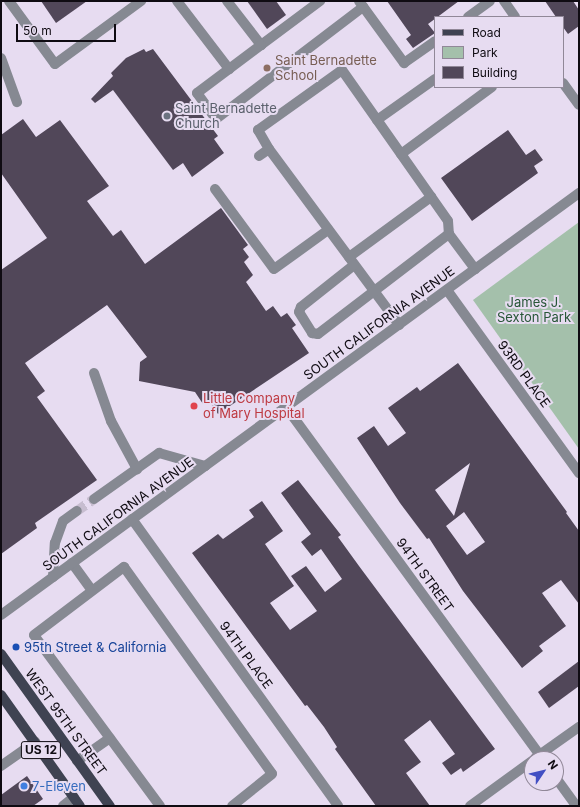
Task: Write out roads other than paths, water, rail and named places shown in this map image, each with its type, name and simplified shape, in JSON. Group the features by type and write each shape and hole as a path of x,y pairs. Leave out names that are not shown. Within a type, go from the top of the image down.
{"main road":[{"name":"WEST 95TH STREET","path":"1,654 110,806"},
{"name":"US 12","path":"1,695 80,806"}],"street":[{"path":"9,1 55,64 141,1"},
{"path":"178,1 229,69"},
{"path":"227,1 261,45"},
{"path":"320,1 197,93 216,119 361,4 404,63 434,42"},
{"path":"469,16 490,1"},
{"path":"504,1 515,16"},
{"path":"1,58 17,102"},
{"path":"399,325 269,149 258,130 342,70 448,221 449,234 475,269"},
{"path":"377,120 434,80"},
{"path":"564,84 579,105"},
{"path":"401,154 491,88"},
{"path":"259,156 269,149"},
{"path":"215,189 274,269 328,230"},
{"name":"SOUTH CALIFORNIA AVENUE","path":"1,615 579,193"},
{"path":"431,196 352,261 301,307 299,312 312,333 318,334 373,290 449,234"},
{"name":"93RD PLACE","path":"447,290 579,473"},
{"path":"94,373 111,421 137,469"},
{"name":"94TH STREET","path":"286,407 532,751"},
{"path":"94,499 159,453 205,466"},
{"path":"53,577 55,543 63,521 77,511"},
{"name":"94TH PLACE","path":"132,519 338,806"},
{"path":"72,563 92,591"},
{"path":"160,806 34,635 124,567 272,774 232,806"},
{"path":"546,751 579,726"},
{"path":"77,761 110,738"},
{"path":"2,763 35,742"},
{"path":"470,806 524,767"},
{"path":"564,789 576,806"},
{"path":"63,806 74,797"}],"tunnel":[{"path":"77,511 94,499"}],"place":[{"name":"Saint Bernadette School","path":"267,68"},
{"name":"Saint Bernadette Church","path":"167,116"},
{"name":"Little Company of Mary Hospital","path":"194,406"},
{"name":"95th Street & California","path":"16,647"},
{"name":"7-Eleven","path":"24,786"}],"park label":[{"name":"James J. Sexton Park","path":"534,310"}]}
